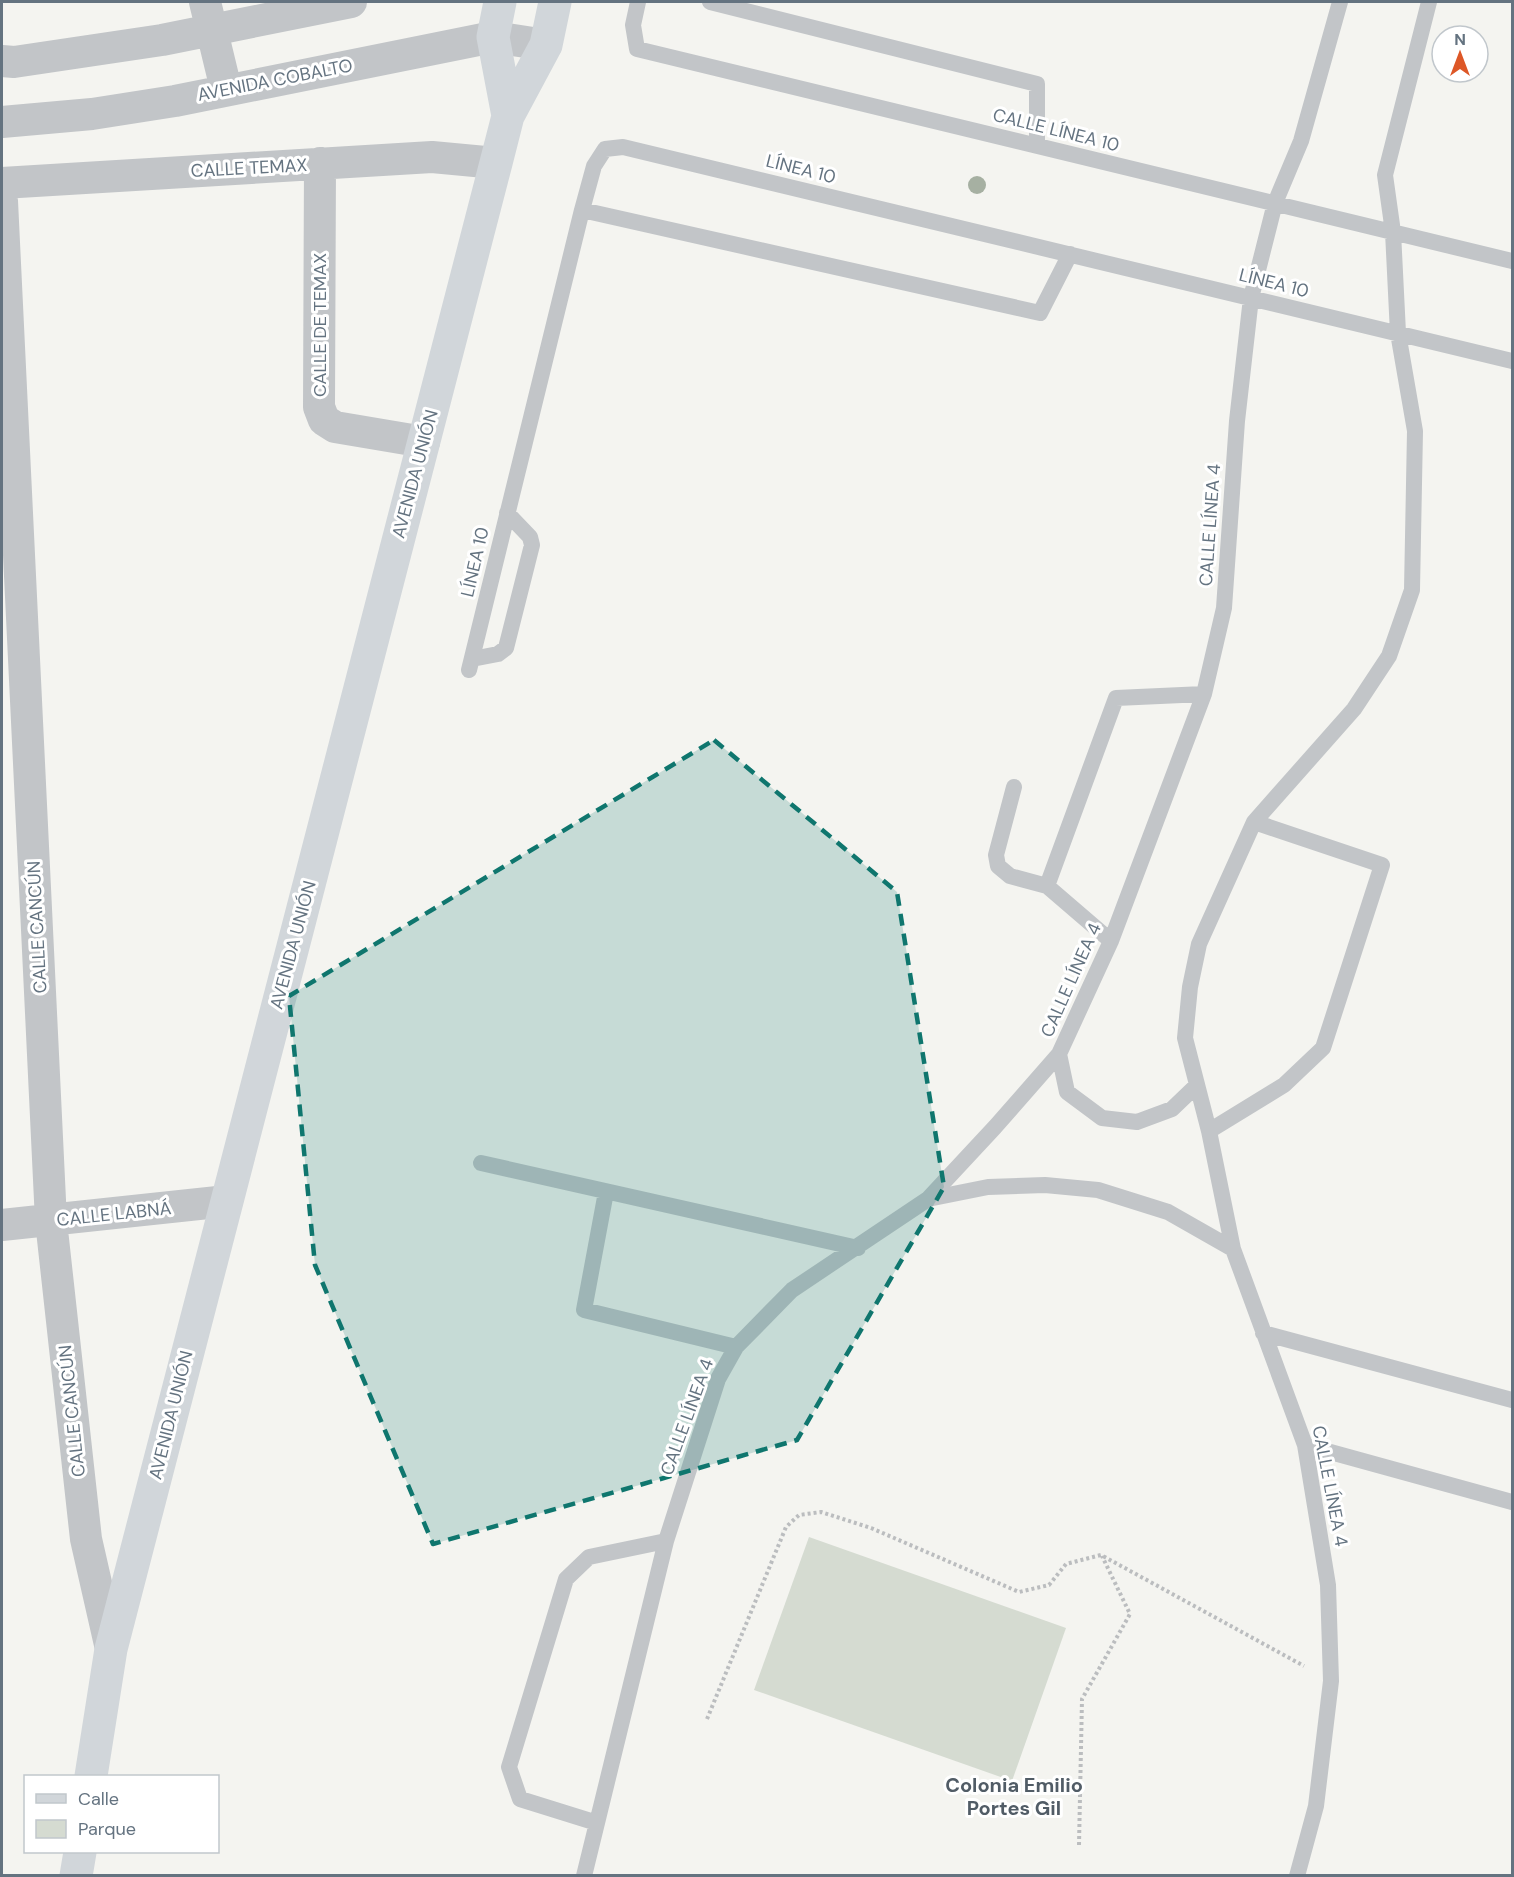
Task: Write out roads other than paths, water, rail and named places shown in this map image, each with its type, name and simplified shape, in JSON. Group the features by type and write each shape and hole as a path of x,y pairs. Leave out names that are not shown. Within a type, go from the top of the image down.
{"street":[{"path":"2,61 138,44 207,15 351,2"},
{"name":"AVENIDA UNIÓN","path":"500,2 493,37 508,116"},
{"name":"AVENIDA UNIÓN","path":"91,1775 111,1649 508,116 546,45 555,2"},
{"path":"207,15 226,89"},
{"name":"AVENIDA COBALTO","path":"2,122 92,114 493,37 546,45"},
{"name":"CALLE TEMAX","path":"2,183 432,157 496,163"},
{"name":"CALLE DE TEMAX","path":"320,163 319,407 324,420 335,427 423,442"},
{"name":"CALLE CANCÚN","path":"2,201 51,1221 86,1539 111,1649"},
{"name":"CALLE LABNÁ","path":"2,1225 226,1201"},
{"path":"76,1875 80,1853"}],"lane":[{"name":"CALLE LÍNEA 10","path":"638,2 633,25 637,49 1512,261"},
{"path":"710,2 1037,84 1037,146"},
{"name":"CALLE LÍNEA 4","path":"584,1875 666,1541 718,1379 736,1347 792,1290 928,1199 1059,1053 1111,941 1204,694 1224,608 1237,421 1251,298 1275,203 1302,141 1340,2"},
{"name":"CALLE LÍNEA 4","path":"1297,1875 1316,1806 1331,1681 1328,1585 1305,1445 1233,1250 1209,1131 1185,1038 1190,987 1199,944 1254,822 1354,709 1389,656 1412,590 1415,430 1398,333 1393,232 1385,175 1429,2"},
{"name":"LÍNEA 10","path":"507,513 530,537 532,545 506,648 498,654 471,664 507,513 594,166 605,150 623,147 1512,361"},
{"path":"582,210 1040,313 1070,254"},
{"path":"1047,886 1116,698 1204,694"},
{"path":"1014,788 996,855 998,866 1010,876 1047,886 1111,941"},
{"path":"1209,1131 1284,1085 1323,1048 1382,865 1254,822"},
{"path":"1059,1053 1067,1092 1102,1118 1137,1122 1172,1109 1196,1086"},
{"path":"481,1163 858,1248"},
{"path":"928,1199 988,1187 1045,1185 1098,1190 1168,1212 1233,1250"},
{"path":"606,1192 584,1310 736,1347"},
{"path":"1263,1333 1512,1400"},
{"path":"1305,1445 1512,1502"},
{"path":"597,1823 520,1800 509,1767 566,1579 589,1557 666,1541"}],"district":[{"name":"Colonia Emilio Portes Gil","path":"1014,1796"}]}
